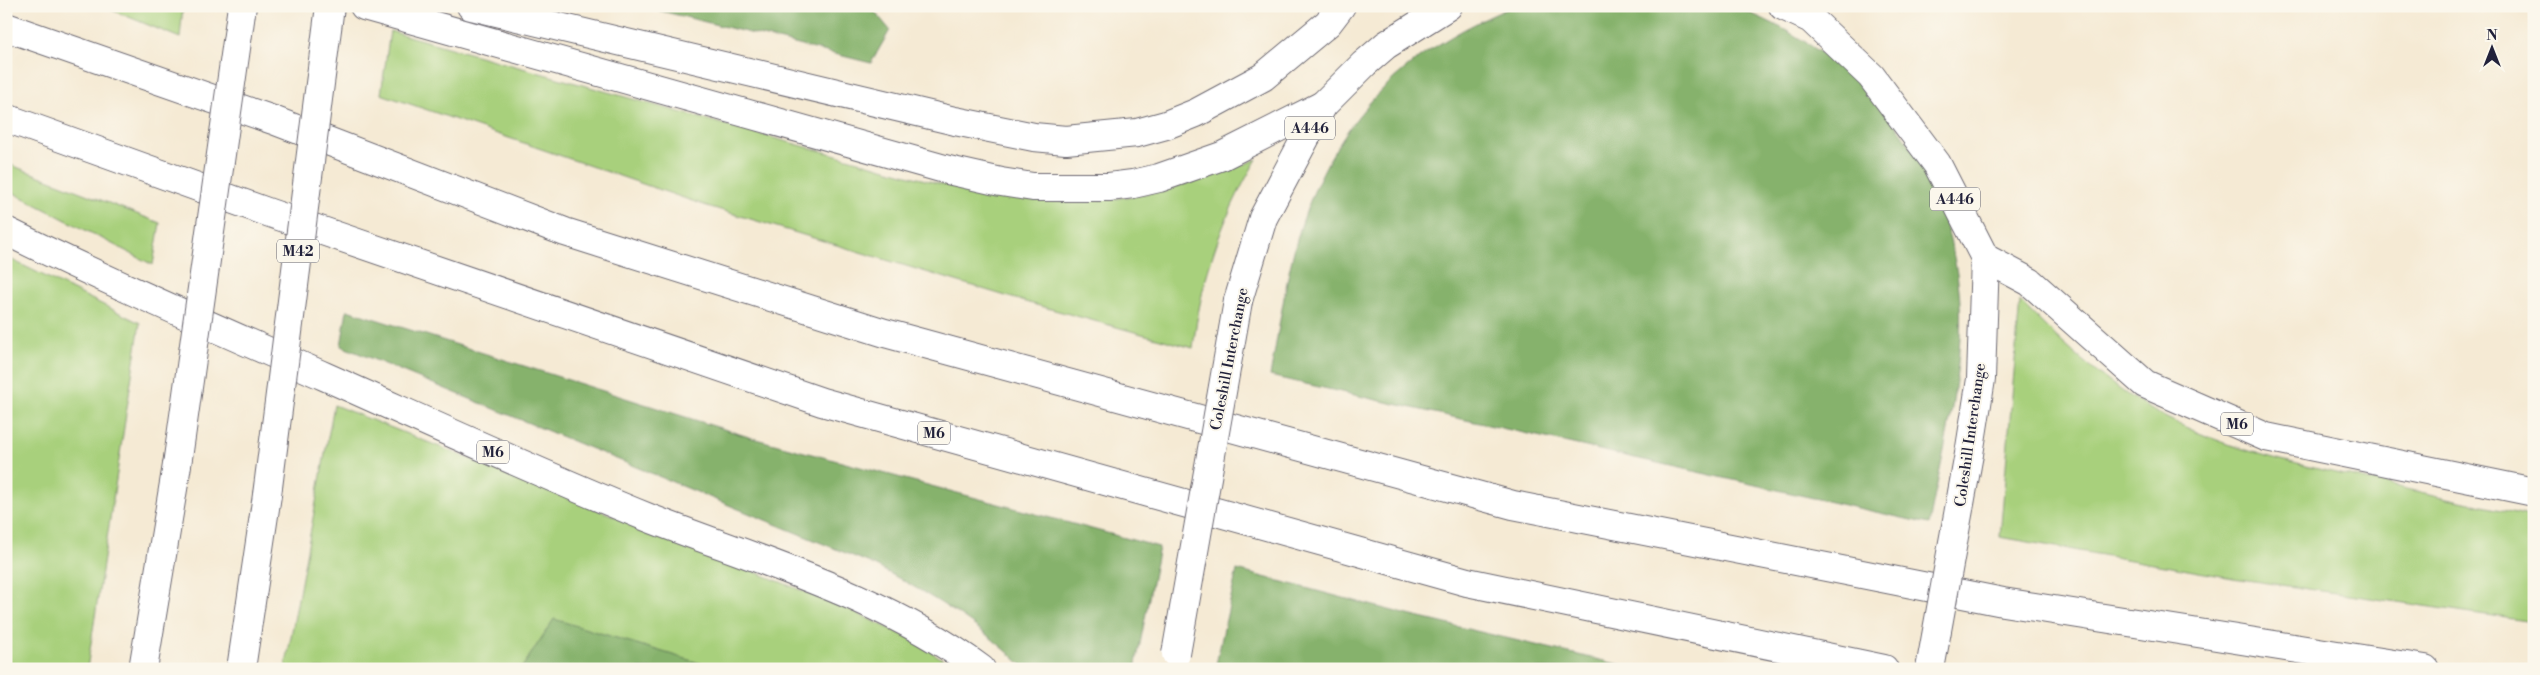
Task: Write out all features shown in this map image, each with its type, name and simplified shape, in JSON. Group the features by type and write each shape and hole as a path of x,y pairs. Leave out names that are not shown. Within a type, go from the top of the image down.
{"highway":[{"path":"143,669 177,465 242,6"},
{"name":"M42","path":"241,669 266,495 330,6"},
{"path":"364,6 948,170 1033,187 1109,187 1159,178 1222,156 1324,105"},
{"path":"471,6 955,121 1034,137 1066,140 1137,133 1166,125 1196,112 1263,77 1328,22 1341,6"},
{"name":"A446","path":"1386,45 1412,6"},
{"name":"Coleshill Interchange","path":"1175,662 1238,301 1263,218 1324,105 1364,64 1386,45 1448,6"},
{"name":"Coleshill Interchange","path":"1783,6 1811,19 1872,76 1937,164 1985,258 1981,379 1930,669"},
{"path":"6,27 273,120 565,232 885,333 1514,505 2003,602 2425,669"},
{"name":"M6","path":"6,118 270,213 822,402 1467,582 1884,669"},
{"name":"M6","path":"6,231 80,267 484,448 649,518 843,590 910,623 981,669"},
{"name":"M6","path":"1985,258 2030,282 2145,384 2266,437 2534,492"}],"green space":[{"path":"1725,5 1742,9 1785,30 1835,63 1864,88 1890,118 1912,150 1930,185 1945,222 1955,260 1960,298 1960,337 1956,384 1929,524 1270,376 1289,270 1300,229 1323,173 1341,140 1363,111 1387,85 1415,61 1478,22 1514,6"},
{"path":"102,6 183,6 180,38"},
{"path":"641,6 870,6 890,30 871,63"},
{"path":"390,31 927,180 987,194 1047,201 1101,200 1128,197 1180,186 1257,159 1233,204 1214,250 1201,298 1193,348 1029,303 704,205 381,94"},
{"path":"6,163 160,223 153,265 6,189"},
{"path":"6,257 140,323 87,669 6,669"},
{"path":"2020,301 2063,343 2109,382 2168,419 2194,431 2277,459 2534,517 2534,622 2233,578 2000,537"},
{"path":"347,310 752,438 1159,547 1135,669 1026,669 990,638 952,610 912,585 870,563 341,346"},
{"path":"334,405 841,606 914,640 957,669 285,669"},
{"path":"1237,570 1412,616 1638,669 1215,669"},
{"path":"554,619 719,669 521,669"}]}
